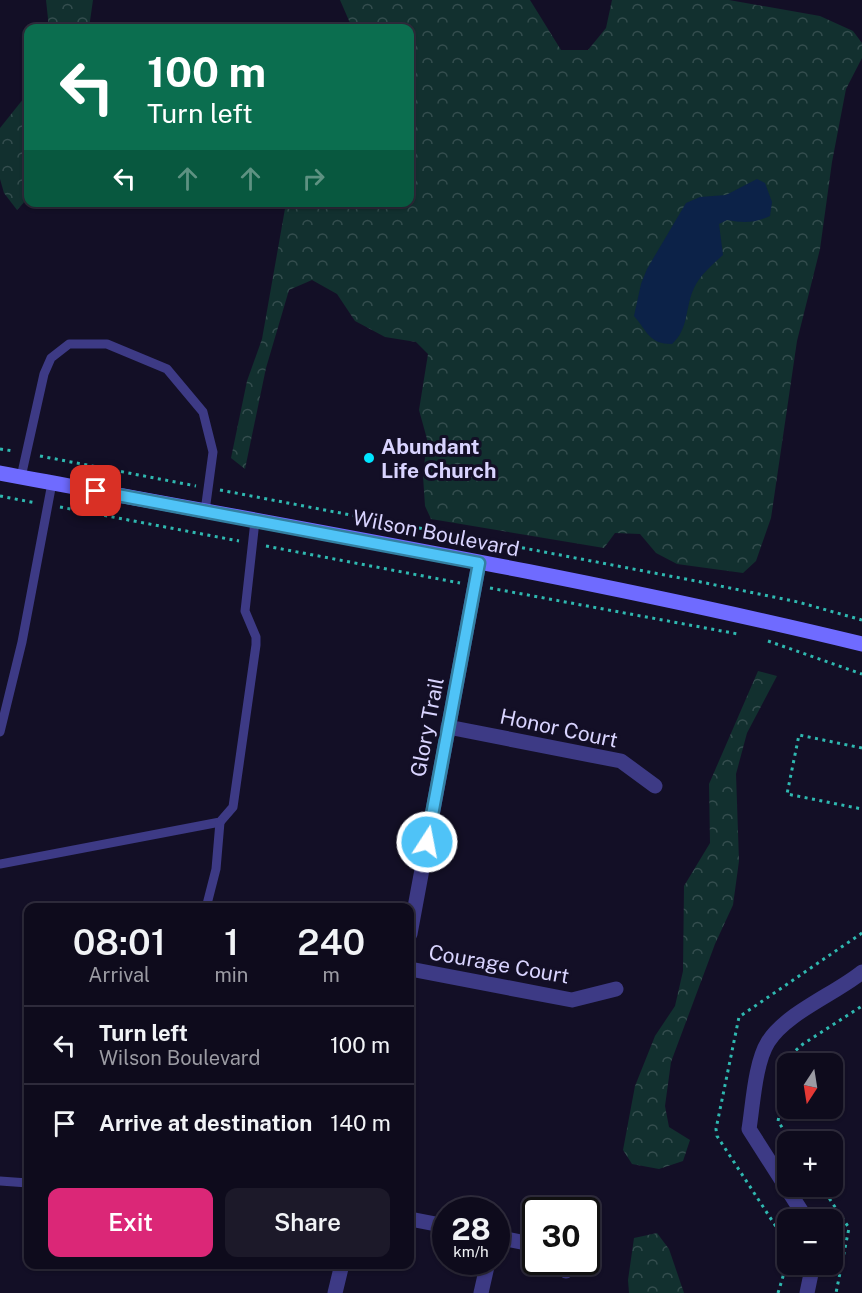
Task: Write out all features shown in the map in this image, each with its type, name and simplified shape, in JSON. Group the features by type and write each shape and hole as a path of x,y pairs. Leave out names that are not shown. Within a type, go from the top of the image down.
{"main road":[{"name":"Wilson Boulevard","path":"0,473 479,563 740,615 862,645"}],"street":[{"name":"Glory Trail","path":"414,912 479,563"},
{"name":"Honor Court","path":"448,727 621,760 655,786"},
{"name":"Courage Court","path":"414,970 572,1000 616,989"},
{"path":"800,1209 749,1129 761,1058 768,1042 783,1026 862,972"},
{"path":"414,1220 432,1223"},
{"path":"335,1293 341,1269"},
{"path":"481,1293 485,1275"},
{"path":"807,1293 811,1275"}],"lane":[{"path":"21,477 45,374 51,358 69,344 107,344 167,369 203,412 213,452 205,511"},
{"path":"0,732 22,642 52,483"},
{"path":"207,903 216,869 220,822 233,807 256,645 256,637 245,611 255,521"},
{"path":"0,864 220,822"},
{"path":"0,1181 24,1183"}],"path":[{"path":"0,449 696,581 798,602 862,620"},
{"path":"0,496 748,636"},
{"path":"758,639 862,674"},
{"path":"862,748 799,735 787,794 862,809"},
{"path":"794,1053 803,1044 862,1006"},
{"path":"828,1197 849,1228 836,1293"},
{"path":"778,1293 783,1275"}],"green space":[{"path":"46,0 93,0 90,24 49,24"},
{"path":"340,0 530,0 561,50 588,50 606,28 612,0 729,0 820,16 853,31 862,43 862,58 846,89 832,162 820,249 797,341 771,518 756,561 743,573 677,564 656,553 640,534 615,533 604,548 431,519 425,506 423,476 427,439 419,410 428,354 416,342 385,337 355,321 337,294 312,280 289,290 266,368 245,469 231,458 247,381 262,339 285,207 414,207 414,24 350,23"},
{"path":"24,98 24,202 17,210 4,193 0,179 0,128"},
{"path":"758,671 777,676 747,733 736,774 739,861 733,905 715,944 671,1062 665,1106 669,1127 690,1140 683,1161 659,1169 632,1164 623,1150 635,1086 655,1036 675,1006 683,971 684,886 710,843 709,784"},
{"path":"657,1233 669,1249 684,1293 629,1293 628,1280 634,1238"}],"water":[{"path":"757,179 765,183 772,202 770,216 749,222 727,220 719,224 723,255 697,283 691,295 684,325 677,338 672,344 658,342 646,332 634,316 647,269 686,203 700,197 726,195"}],"place":[{"name":"Abundant Life Church","path":"369,458"}],"route":[{"path":"96,491 479,563 427,842"}]}
